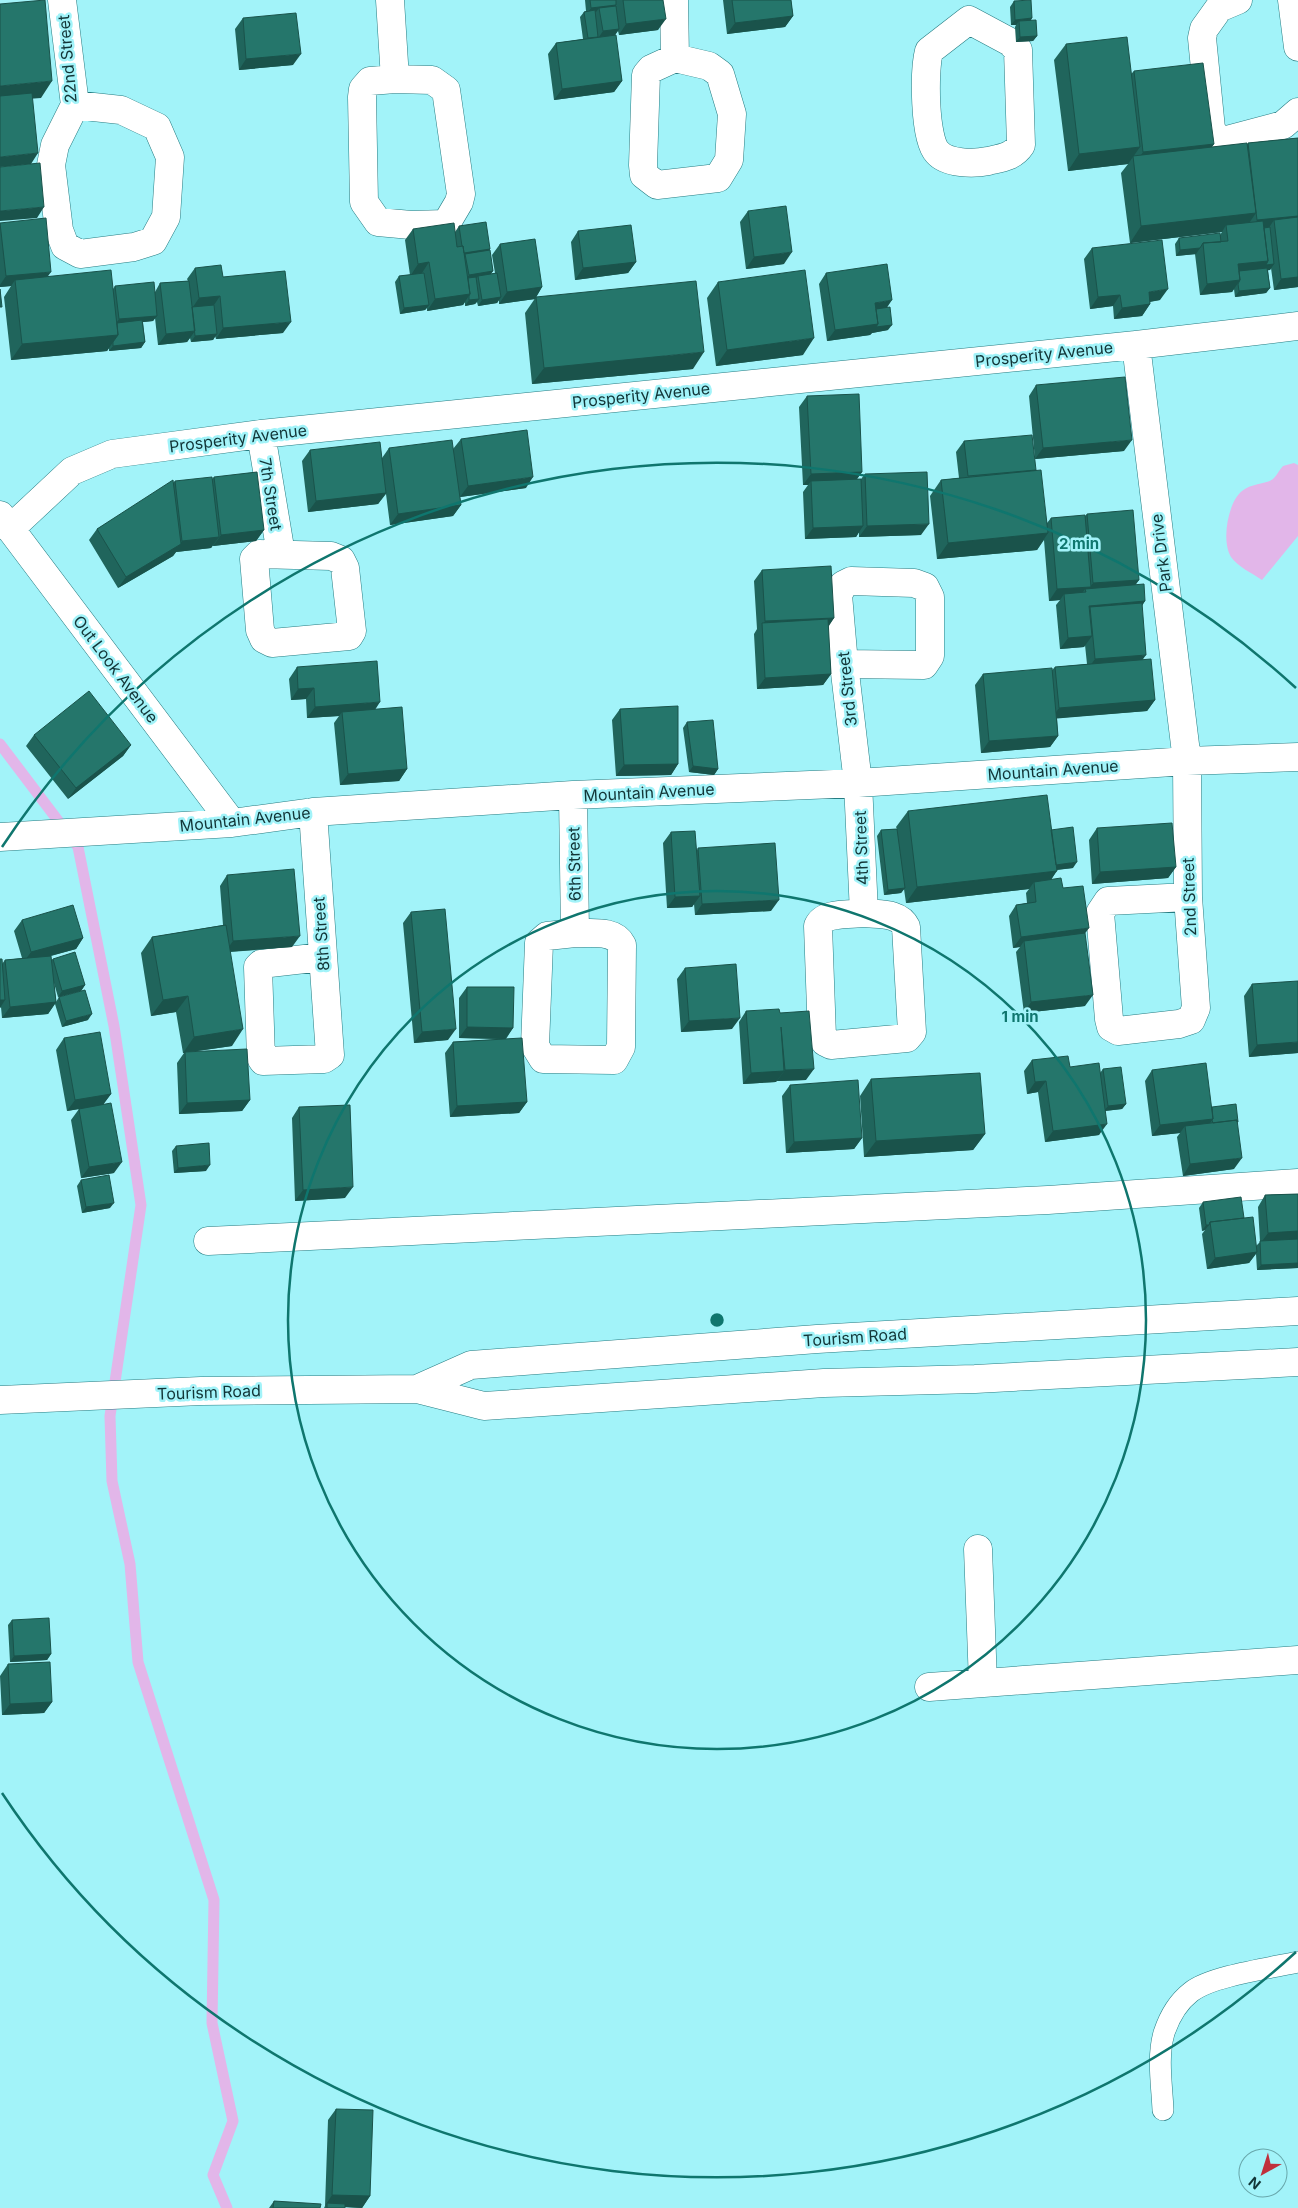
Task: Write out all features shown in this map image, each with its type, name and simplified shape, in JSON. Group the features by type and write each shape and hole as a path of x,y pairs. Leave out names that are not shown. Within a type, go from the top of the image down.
{"street":[{"name":"22nd Street","path":"62,0 75,105 55,144 51,165 64,246 80,254 134,247 153,241 166,217 170,157 156,127 122,110 75,105"},
{"path":"390,0 395,79"},
{"path":"674,0 675,58"},
{"path":"1238,0 1219,8 1204,29 1202,38 1210,129 1216,138 1223,141 1290,119"},
{"path":"1292,0 1298,47"},
{"path":"968,10 1018,50 1021,145 1011,155 977,164 944,158 932,146 926,102 928,51 968,10"},
{"path":"675,58 709,66 720,74 732,114 729,160 718,178 657,185 644,175 643,165 646,75 651,69 675,58"},
{"path":"395,79 432,80 446,90 461,194 459,202 446,224 411,225 378,222 364,202 363,89 370,81 395,79"},
{"name":"Prosperity Avenue","path":"5,522 72,471 112,454 261,434 1136,345 1298,326"},
{"name":"Park Drive","path":"1136,345 1186,761"},
{"name":"7th Street","path":"261,434 281,554"},
{"name":"Out Look Avenue","path":"5,522 232,823"},
{"name":"3rd Street","path":"844,664 924,664 930,656 930,597 925,587 914,583 851,580 843,585 838,595 844,664 858,783"},
{"name":"Mountain Avenue","path":"0,837 232,823 313,812 573,795 858,783 1186,761 1298,757"},
{"name":"2nd Street","path":"1186,761 1188,897 1196,1008 1190,1020 1179,1024 1118,1031 1111,1027 1109,1019 1100,913 1108,901 1188,897"},
{"name":"4th Street","path":"858,783 864,913"},
{"name":"6th Street","path":"573,795 575,933"},
{"name":"8th Street","path":"313,812 330,1055 324,1059 267,1062 261,1058 258,967 261,964 322,957"},
{"path":"864,913 897,917 903,921 906,927 912,1032 907,1038 831,1045 825,1042 822,1036 818,926 827,917 864,913"},
{"path":"575,933 611,934 619,939 622,945 621,1047 614,1060 543,1059 535,1046 540,943 547,936 575,933"},
{"path":"208,1242 1048,1200 1298,1183"},
{"name":"Tourism Road","path":"417,1389 471,1365 817,1339 1298,1311"},
{"name":"Tourism Road","path":"0,1400 42,1400 201,1391 417,1389 484,1406 824,1383 976,1379 1298,1362"},
{"path":"978,1549 984,1683"},
{"path":"929,1687 1298,1660"}],"lane":[{"path":"1163,2110 1161,2072 1164,2034 1173,2012 1192,1992 1220,1979 1298,1962"}],"shaded area":[{"path":"1294,463 1298,465 1298,536 1262,580 1241,567 1231,557 1228,550 1226,532 1230,512 1237,496 1242,491 1250,486 1272,480 1283,466"}],"building":[{"path":"45,0 52,81 0,86 0,4"},
{"path":"590,0 616,0 616,5 591,8"},
{"path":"623,0 663,0 666,19 626,24"},
{"path":"732,0 791,0 793,16 735,23"},
{"path":"1031,0 1032,18 1015,20 1014,1"},
{"path":"616,6 619,29 603,31 599,8"},
{"path":"595,10 598,37 588,38 584,12"},
{"path":"296,13 301,54 246,59 243,18"},
{"path":"1036,20 1037,36 1020,37 1019,21"},
{"path":"616,35 622,81 562,89 556,43"},
{"path":"1127,37 1140,147 1079,154 1066,44"},
{"path":"1203,63 1214,144 1143,152 1134,71"},
{"path":"32,93 38,153 0,157 0,96"},
{"path":"1298,138 1298,216 1257,220 1248,143"},
{"path":"1247,143 1256,213 1141,226 1133,156"},
{"path":"40,163 44,207 0,211 0,167"},
{"path":"786,206 792,252 754,257 748,211"},
{"path":"1298,217 1298,277 1281,279 1274,220"},
{"path":"46,218 51,272 6,276 0,223"},
{"path":"1263,221 1268,261 1238,264 1240,280 1207,284 1203,243 1228,241 1226,225"},
{"path":"486,222 490,249 464,253 459,226"},
{"path":"454,223 457,247 463,246 470,294 435,299 429,262 418,264 413,229"},
{"path":"631,225 636,262 583,268 578,231"},
{"path":"1270,227 1274,264 1266,265 1268,261 1264,228"},
{"path":"1220,233 1221,242 1203,243 1200,248 1180,250 1179,238"},
{"path":"535,239 542,287 507,292 500,244"},
{"path":"1162,240 1168,289 1149,292 1150,304 1122,308 1120,295 1098,297 1092,248"},
{"path":"490,250 493,271 469,275 465,254"},
{"path":"887,264 892,300 875,303 878,324 835,330 826,273"},
{"path":"221,265 223,277 285,271 291,322 223,328 220,296 199,298 195,268"},
{"path":"1267,268 1270,288 1239,291 1239,271"},
{"path":"111,270 118,335 22,344 15,280"},
{"path":"805,270 814,338 727,350 718,282"},
{"path":"424,273 429,305 404,308 399,276"},
{"path":"497,273 501,297 482,300 478,276"},
{"path":"476,277 479,299 469,300 468,278"},
{"path":"189,281 195,331 166,334 160,283"},
{"path":"696,281 704,352 544,368 536,297"},
{"path":"154,282 157,316 119,319 115,286"},
{"path":"0,289 2,307 0,307"},
{"path":"214,305 217,334 195,336 192,307"},
{"path":"890,307 892,325 876,327 878,324 876,309"},
{"path":"142,320 145,342 113,346 113,342 118,335 117,323"},
{"path":"1125,377 1132,440 1043,448 1036,385"},
{"path":"859,394 862,472 811,474 807,396"},
{"path":"527,430 533,477 468,486 461,439"},
{"path":"1032,435 1036,470 968,476 964,441"},
{"path":"452,440 461,505 398,514 389,448"},
{"path":"380,442 386,493 316,501 310,450"},
{"path":"1041,470 1048,533 948,543 941,480"},
{"path":"257,472 264,530 221,535 214,477"},
{"path":"927,472 929,524 867,526 865,474"},
{"path":"212,477 219,537 182,541 175,481"},
{"path":"861,479 863,526 813,528 811,481"},
{"path":"173,480 181,544 126,577 97,529"},
{"path":"1133,510 1139,580 1093,583 1087,514"},
{"path":"1085,515 1091,587 1057,589 1051,518"},
{"path":"831,566 834,618 765,621 762,570"},
{"path":"1144,584 1145,601 1089,606 1092,636 1068,638 1064,594 1086,592 1085,589"},
{"path":"1142,603 1146,655 1095,659 1090,607"},
{"path":"828,619 831,674 765,678 762,623"},
{"path":"1151,659 1155,700 1059,708 1055,667"},
{"path":"377,661 380,702 315,707 314,688 298,689 297,667"},
{"path":"1052,668 1058,736 989,741 983,674"},
{"path":"89,691 131,745 76,788 34,735"},
{"path":"678,706 678,764 624,765 620,709"},
{"path":"402,707 407,769 348,774 342,712"},
{"path":"713,720 718,769 693,766 687,722"},
{"path":"1047,795 1057,871 917,887 908,811"},
{"path":"1172,823 1176,867 1100,872 1097,828"},
{"path":"1073,827 1077,862 1056,865 1051,830"},
{"path":"897,829 905,888 888,890 881,830"},
{"path":"695,831 700,896 675,897 671,832"},
{"path":"775,843 779,900 702,904 698,848"},
{"path":"294,869 300,936 233,941 227,875"},
{"path":"1061,878 1063,888 1083,886 1089,928 1021,937 1016,905 1036,902 1034,882"},
{"path":"73,905 83,938 31,952 22,920"},
{"path":"445,909 456,1029 422,1032 411,912"},
{"path":"226,925 243,1029 194,1037 188,996 163,1000 152,937"},
{"path":"1085,933 1093,995 1031,1002 1024,941"},
{"path":"75,952 85,985 62,991 53,959"},
{"path":"51,956 56,1002 10,1007 5,960"},
{"path":"0,959 2,959 5,1000 0,1000"},
{"path":"736,964 740,1018 689,1021 685,968"},
{"path":"1298,981 1298,1042 1257,1045 1252,984"},
{"path":"467,987 514,987 513,1028 467,1027"},
{"path":"85,990 92,1014 66,1021 59,997"},
{"path":"779,1009 780,1013 809,1011 814,1069 785,1070 781,1027 784,1071 751,1073 746,1011"},
{"path":"100,1032 111,1094 75,1100 64,1038"},
{"path":"522,1038 527,1102 457,1106 453,1042"},
{"path":"247,1049 250,1100 187,1103 185,1052"},
{"path":"1068,1056 1070,1067 1099,1063 1107,1124 1053,1131 1046,1081 1035,1082 1032,1060"},
{"path":"1206,1063 1213,1119 1160,1125 1152,1070"},
{"path":"1121,1067 1126,1104 1108,1106 1103,1069"},
{"path":"980,1073 985,1134 876,1141 871,1079"},
{"path":"858,1080 862,1138 794,1142 790,1085"},
{"path":"111,1103 122,1162 89,1167 79,1109"},
{"path":"1236,1104 1238,1122 1237,1120 1213,1123 1212,1107"},
{"path":"350,1105 353,1187 303,1190 299,1107"},
{"path":"1237,1120 1242,1158 1190,1164 1185,1126"},
{"path":"209,1143 210,1165 178,1168 176,1146"},
{"path":"109,1175 114,1203 86,1207 81,1180"},
{"path":"1298,1194 1298,1231 1268,1233 1265,1195"},
{"path":"1241,1197 1244,1218 1210,1222 1209,1225 1206,1225 1203,1202"},
{"path":"1253,1217 1257,1252 1215,1258 1210,1222"},
{"path":"1298,1239 1298,1263 1261,1265 1260,1241"},
{"path":"49,1618 51,1654 14,1656 12,1620"},
{"path":"50,1662 52,1702 10,1704 8,1664"},
{"path":"336,2109 373,2110 370,2196 332,2195"},
{"path":"274,2201 321,2204 320,2208 273,2208"},
{"path":"327,2203 345,2204 345,2208 327,2208"}],"waterway":[{"path":"0,744 78,847 114,1026 141,1205 110,1416 112,1481 130,1564 138,1662 214,1900 212,2023 233,2121 213,2175 227,2208"}]}
